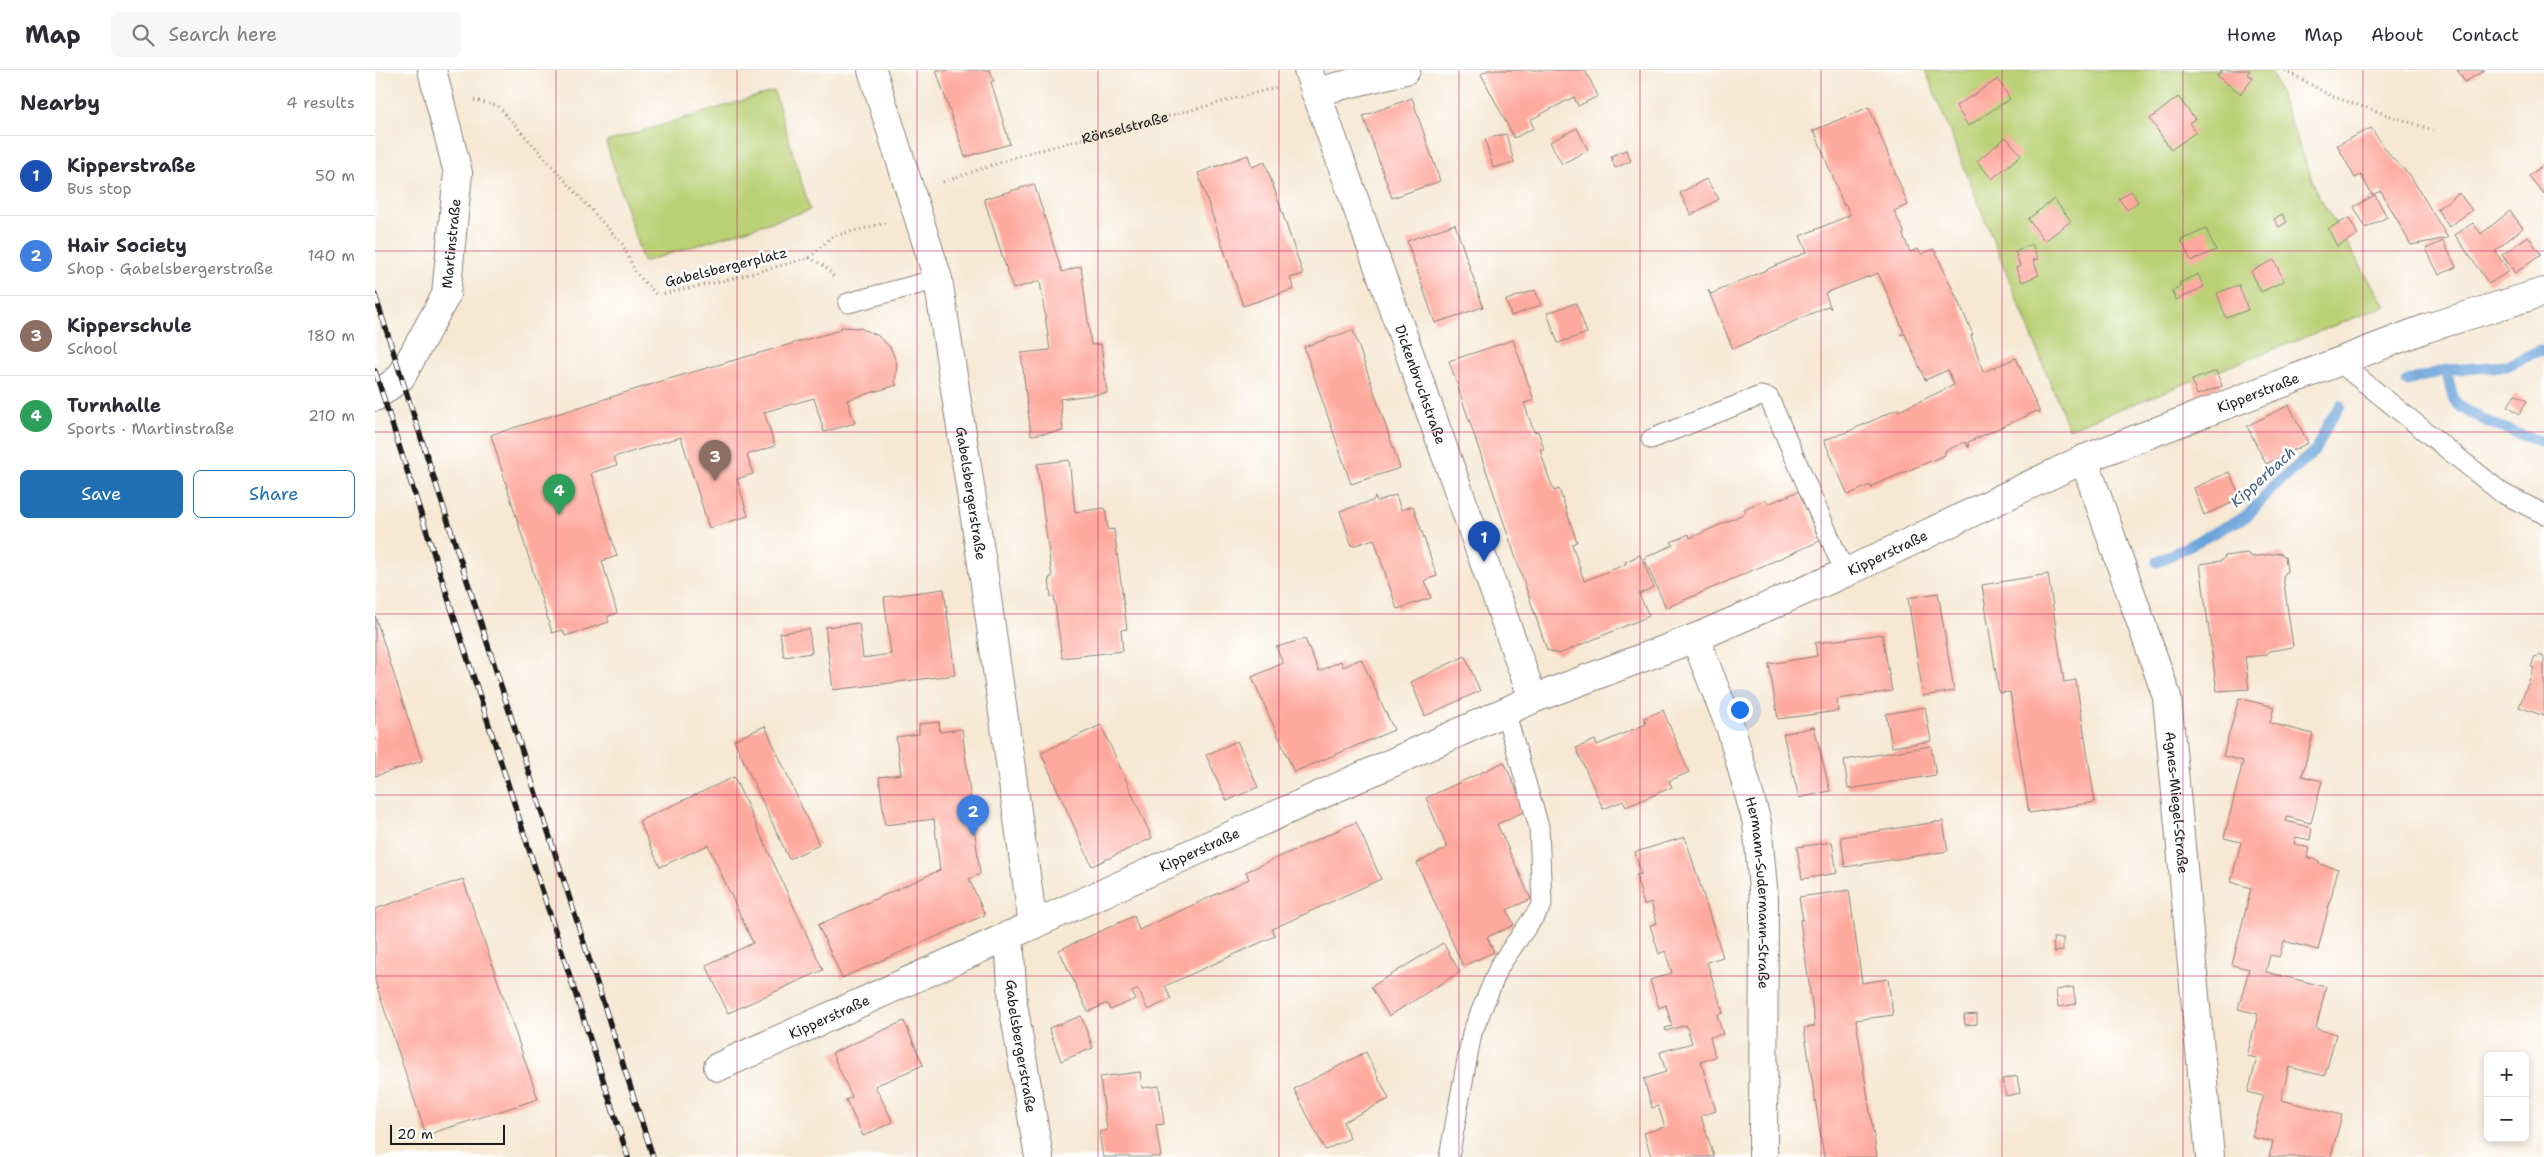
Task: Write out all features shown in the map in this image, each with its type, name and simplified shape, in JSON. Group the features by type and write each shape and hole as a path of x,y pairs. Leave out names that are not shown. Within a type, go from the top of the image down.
{"street":[{"name":"Martinstraße","path":"375,397 401,377 446,295 458,173 432,70"},
{"name":"Gabelsbergerstraße","path":"872,70 938,279 983,570 1021,930 1013,1004 1039,1157"},
{"path":"1311,81 1406,70"},
{"name":"Dickenbruchstraße","path":"1311,81 1533,699"},
{"name":"Kipperstraße","path":"718,1067 1505,711 1695,638 1845,573 2083,460 2427,328 2544,292"},
{"name":"Agnes-Miegel-Straße","path":"2083,460 2167,696 2210,1157"},
{"name":"Hermann-Sudermann-Straße","path":"1695,638 1731,729 1757,823 1764,899 1763,1157"}],"lane":[{"path":"849,303 938,279"},
{"path":"2339,362 2502,493 2544,514"},
{"path":"1651,439 1761,396 1769,398 1845,573"},
{"path":"1449,1157 1472,1033 1500,965 1542,905 1539,827 1505,711"}],"path":[{"path":"2285,70 2331,96 2433,130"},
{"name":"Rönselstraße","path":"969,172 1021,155 1281,86"},
{"name":"Gabelsbergerplatz","path":"498,106 622,244 636,273 657,295 727,280 809,258 833,236 918,215"}],"green space":[{"path":"1925,70 2271,70 2318,195 2385,306 2069,429"},
{"path":"774,91 810,210 643,262 606,142"}],"building":[{"path":"936,70 990,70 994,81 991,82 1010,144 965,157"},
{"path":"1488,70 1585,70 1598,96 1578,106 1574,97 1530,120 1534,128 1514,138 1481,74"},
{"path":"2222,70 2250,70 2247,74 2253,78 2241,94 2217,76"},
{"path":"2457,70 2485,70 2465,82"},
{"path":"1998,79 2010,99 1968,126 1956,106"},
{"path":"2178,97 2195,119 2189,123 2196,132 2171,150 2150,119"},
{"path":"1412,98 1440,181 1392,198 1363,116"},
{"path":"1869,107 1908,205 1894,211 1904,232 1903,235 1910,252 1918,249 1921,254 1934,249 1973,334 1971,335 1983,372 2016,358 2040,413 2037,411 1968,442 1969,448 1965,442 1945,451 1945,455 1872,486 1872,489 1870,485 1848,495 1824,440 1847,432 1898,409 1899,411 1954,385 1948,370 1925,380 1905,334 1900,335 1904,332 1878,273 1825,293 1831,309 1828,306 1733,349 1708,290 1711,294 1807,252 1800,236 1850,215 1846,205 1844,206 1815,132 1812,131"},
{"path":"1577,128 1588,150 1562,164 1550,142"},
{"path":"2371,128 2392,158 2410,175 2448,238 2411,245 2381,191 2372,195 2361,175 2355,178 2337,145"},
{"path":"1506,134 1514,162 1493,168 1485,139"},
{"path":"2006,137 2021,155 1992,179 1977,161"},
{"path":"1626,150 1631,161 1615,168 1611,156"},
{"path":"1248,155 1252,167 1265,162 1303,274 1290,278 1294,289 1243,306 1198,173"},
{"path":"2544,164 2544,194 2529,176"},
{"path":"1706,179 1719,199 1691,215 1680,193"},
{"path":"1034,184 1062,272 1081,266 1091,345 1101,344 1107,393 1060,399 1063,431 1031,435 1021,353 1050,350 1040,281 1013,289 984,199"},
{"path":"2131,191 2138,202 2127,210 2119,199"},
{"path":"2459,193 2472,210 2449,227 2437,209"},
{"path":"2375,195 2387,217 2366,228 2354,207"},
{"path":"2054,199 2071,221 2045,241 2028,219"},
{"path":"2510,211 2523,228 2495,251 2509,271 2489,284 2455,235 2473,223 2481,234"},
{"path":"2282,214 2287,222 2279,227 2274,219"},
{"path":"2349,218 2358,235 2337,246 2328,229"},
{"path":"1455,224 1483,307 1435,323 1407,241"},
{"path":"2206,229 2216,250 2191,261 2181,240"},
{"path":"2528,236 2541,255 2515,273 2502,255"},
{"path":"2443,241 2456,267 2439,275 2426,249"},
{"path":"2032,244 2038,259 2033,260 2039,275 2022,282 2016,268 2020,266 2015,251"},
{"path":"2274,260 2284,281 2261,292 2251,271"},
{"path":"2198,274 2204,287 2176,300 2172,291 2181,287 2179,283"},
{"path":"2239,285 2248,310 2226,318 2217,293"},
{"path":"1535,290 1541,305 1511,316 1506,300"},
{"path":"1576,303 1587,333 1558,343 1547,313"},
{"path":"841,327 860,328 877,335 890,347 897,364 895,383 897,385 847,400 855,423 824,432 814,398 764,412 775,446 747,455 753,474 737,479 748,516 709,528 681,437 614,457 617,465 591,473 617,556 602,561 617,613 607,617 609,622 565,636 563,630 552,633 491,435 665,380 840,330"},
{"path":"1353,330 1400,468 1351,484 1304,347"},
{"path":"1513,340 1534,400 1524,403 1534,432 1538,431 1544,449 1540,450 1549,478 1554,491 1559,489 1577,542 1572,544 1584,581 1626,564 1625,562 1640,555 1654,587 1639,594 1649,616 1559,654 1547,650 1449,361"},
{"path":"2216,371 2222,386 2197,395 2192,380"},
{"path":"2515,394 2527,401 2520,414 2508,406"},
{"path":"2289,405 2308,443 2266,464 2247,426"},
{"path":"1069,460 1075,512 1105,508 1108,530 1114,529 1127,629 1121,630 1123,651 1062,658 1054,596 1051,597 1049,578 1052,577 1037,464"},
{"path":"2229,472 2241,499 2204,515 2194,488"},
{"path":"1799,491 1820,541 1666,608 1644,558 1673,545 1671,542 1689,534 1690,538 1746,513 1744,509 1760,502 1766,500 1768,504"},
{"path":"1396,495 1401,510 1413,506 1437,576 1425,580 1431,598 1397,609 1374,539 1352,546 1340,511 1372,501 1375,497 1377,501"},
{"path":"2247,553 2252,557 2280,553 2285,557 2287,571 2283,576 2293,647 2270,651 2266,655 2245,657 2249,689 2217,691 2200,564 2221,561 2225,556"},
{"path":"2048,574 2064,682 2076,680 2095,802 2029,813 2010,692 1999,693 1982,585"},
{"path":"944,589 955,675 833,690 825,627 859,623 863,658 891,654 884,597"},
{"path":"1938,593 1954,691 1923,696 1908,598"},
{"path":"375,616 422,761 375,776"},
{"path":"809,629 812,653 784,657 780,633"},
{"path":"1882,634 1892,691 1837,699 1838,711 1778,719 1769,664 1817,656 1815,643"},
{"path":"1305,639 1319,671 1341,661 1343,667 1361,659 1394,730 1294,772 1252,677 1283,663 1276,647"},
{"path":"2539,655 2544,657 2544,716 2519,707 2534,668 2531,667 2535,656 2538,657"},
{"path":"1465,656 1480,691 1425,716 1411,682"},
{"path":"2239,698 2274,707 2270,723 2313,734 2302,776 2322,781 2311,823 2287,817 2286,821 2312,828 2310,840 2296,837 2294,844 2309,848 2307,857 2319,861 2319,864 2338,869 2318,950 2284,941 2279,957 2270,955 2266,972 2326,987 2316,1029 2336,1034 2325,1076 2289,1067 2281,1100 2342,1115 2331,1157 2269,1157 2273,1142 2252,1137 2263,1096 2248,1092 2257,1058 2247,1056 2258,1014 2238,1009 2249,969 2232,965 2251,888 2231,882 2241,842 2224,838 2243,761 2223,756"},
{"path":"1925,707 1931,741 1892,747 1886,714"},
{"path":"1663,710 1689,772 1669,781 1672,787 1626,807 1623,801 1603,809 1576,748 1595,740 1597,745 1646,724 1644,718"},
{"path":"939,722 940,732 962,729 980,874 969,879 985,915 842,978 818,925 940,870 934,819 885,825 879,777 901,774 896,737 919,734 919,724"},
{"path":"1101,725 1152,838 1092,866 1041,753"},
{"path":"765,726 819,845 789,859 734,740"},
{"path":"1814,727 1830,791 1799,798 1783,734"},
{"path":"1237,741 1258,787 1227,801 1206,755"},
{"path":"1931,746 1936,775 1848,789 1844,760"},
{"path":"1504,762 1526,811 1497,824 1531,899 1507,910 1514,925 1487,937 1494,952 1463,966 1417,863 1447,848 1426,798"},
{"path":"734,777 823,970 728,1013 706,965 753,943 708,845 660,867 639,821"},
{"path":"1943,821 1948,851 1845,867 1841,837"},
{"path":"1356,822 1381,879 1272,929 1275,936 1165,986 1171,999 1148,1010 1138,989 1132,992 1135,999 1110,1010 1107,1003 1088,1012 1059,950 1134,916 1139,930 1249,879 1246,872"},
{"path":"1685,837 1723,957 1707,962 1723,1013 1717,1015 1723,1034 1710,1037 1715,1057 1701,1062 1716,1111 1701,1116 1714,1157 1651,1157 1644,1133 1665,1127 1658,1106 1652,1108 1644,1079 1666,1072 1660,1052 1692,1043 1686,1025 1666,1031 1665,1028 1672,1026 1666,1005 1659,1008 1650,980 1672,973 1665,951 1659,954 1650,925 1657,923 1651,902 1644,905 1636,875 1641,874 1635,852"},
{"path":"1832,842 1837,873 1802,879 1797,847"},
{"path":"463,879 538,1099 426,1135 375,981 375,909"},
{"path":"1849,890 1862,983 1888,979 1893,1015 1856,1020 1877,1157 1824,1157 1804,1028 1815,1026 1800,920 1803,920 1799,897"},
{"path":"2053,938 2063,938 2063,951 2054,952"},
{"path":"1443,943 1460,972 1389,1016 1371,987"},
{"path":"2073,987 2076,1004 2058,1007 2056,990"},
{"path":"1977,1014 1977,1024 1965,1025 1964,1015"},
{"path":"1081,1016 1093,1048 1061,1061 1049,1028"},
{"path":"904,1021 923,1065 875,1086 893,1122 863,1136 846,1100 852,1097 832,1053"},
{"path":"1366,1052 1389,1099 1343,1122 1350,1138 1325,1150 1294,1089"},
{"path":"1140,1072 1142,1088 1159,1086 1164,1124 1156,1125 1161,1157 1103,1157 1099,1132 1107,1130 1100,1077"},
{"path":"2017,1076 2020,1093 2006,1096 2002,1079"}],"waterway":[{"name":"Kipperbach","path":"2407,381 2446,370 2507,366 2540,350 2544,351"},
{"path":"2446,370 2453,398 2461,407 2497,425 2544,442"},
{"name":"Kipperbach","path":"2157,562 2247,516 2274,486 2315,451 2328,424 2340,406"}],"railway":[{"path":"375,295 653,1157"},
{"path":"375,371 628,1157"}],"place":[{"name":"Kipperschule","path":"715,481"},
{"name":"Turnhalle","path":"559,515"},
{"name":"Kipperstraße","path":"1484,562"},
{"name":"Hair Society","path":"973,836"}]}
